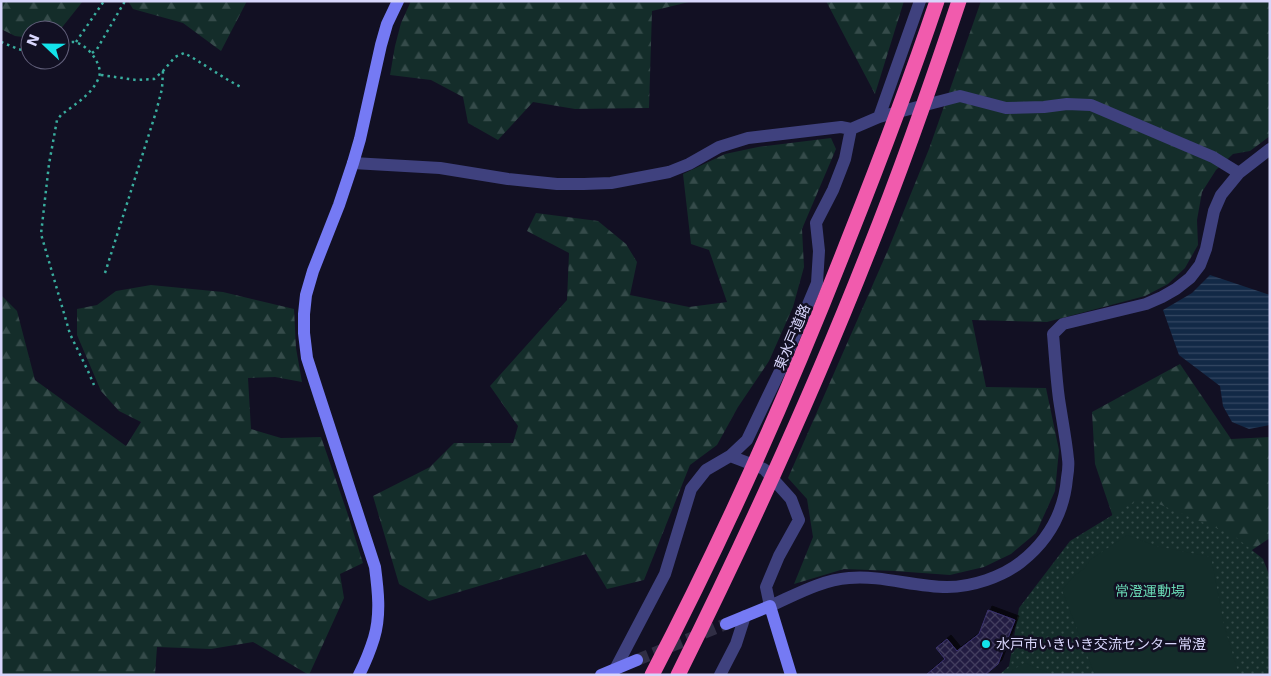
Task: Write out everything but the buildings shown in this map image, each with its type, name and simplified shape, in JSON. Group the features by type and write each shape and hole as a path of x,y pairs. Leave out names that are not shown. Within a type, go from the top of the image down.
{"highway":[{"name":"東水戸道路","path":"652,675 745,485 820,312 889,138 937,1"},
{"path":"678,675 765,493 870,249 909,145 959,1"}],"street":[{"path":"359,675 375,636 378,593 375,567 312,373 308,358 304,324 306,295 313,271 340,205 353,164 381,45 387,24 398,1"},
{"path":"879,117 920,1"},
{"path":"353,164 440,168 508,179 557,184 611,183 669,172 719,147 748,138 841,127 851,129 879,117 960,96 1006,108 1068,104 1091,105 1213,157 1238,173"},
{"path":"614,672 665,574 691,489 706,470 730,456 747,440 780,371 817,283 819,251 816,223 834,190 845,159 851,129"},
{"path":"726,624 822,584 848,578 880,579 931,587 972,584 996,577 1015,566 1033,552 1049,532 1060,511 1066,488 1069,461 1052,334 1063,324 1146,304 1176,289 1190,278 1200,265 1206,249 1214,210 1221,194 1238,173 1270,149"},
{"path":"730,456 764,469 791,500 799,520 779,556 766,587 791,675"},
{"path":"720,675 736,644 745,616"},
{"path":"601,675 614,672 637,660"}],"path":[{"path":"76,42 104,1"},
{"path":"92,53 97,49 125,1"},
{"path":"1,42 20,50"},
{"path":"70,42 76,42 92,53 100,66 101,75 90,91 60,115 57,120 48,164 41,234 70,334 94,385"},
{"path":"101,75 136,80 154,79 164,71 175,57 184,53 228,81 241,87"},
{"path":"105,273 156,112 164,71"}],"green space":[{"path":"1,1 83,1 68,20 20,20 20,37 1,29"},
{"path":"128,1 247,1 221,51 183,23 133,9"},
{"path":"411,1 693,1 652,11 649,108 575,109 533,102 498,140 468,123 463,97 431,80 390,75 401,23"},
{"path":"826,1 904,1 875,94"},
{"path":"981,1 1270,1 1270,136 1250,151 1233,154 1216,170 1202,192 1197,220 1198,245 1185,268 1168,284 1145,296 1047,322 972,320 986,387 1046,388 1059,450 1055,491 1036,533 1011,554 984,567 950,575 844,569 794,584 813,537 807,499 788,478 888,250 929,149"},
{"path":"831,138 836,149 802,229 804,267 793,307 769,361 738,407 717,445 690,465 644,580 607,589 586,554 429,601 399,584 373,496 430,467 454,443 513,443 518,426 490,386 567,300 569,253 527,231 536,213 598,221 626,244 637,262 630,295 689,307 727,302 709,250 691,244 683,174 725,154 758,147"},
{"path":"151,285 223,292 294,309 296,348 302,382 275,377 248,378 251,429 281,438 321,437 363,563 340,574 344,598 309,675 253,642 211,649 157,647 155,675 1,675 1,295 17,311 35,380 126,446 141,422 119,411 101,391 77,335 77,309 97,305 116,291"},
{"path":"1180,364 1231,439 1270,437 1270,538 1243,556 1113,517 1095,464 1092,412"},
{"name":"常澄運動場","path":"1142,497 1233,535 1263,559 1270,577 1270,675 999,675 1009,666 1019,608 1070,541"},
{"path":"1127,535 1156,546 1211,557 1224,625 1239,675 1095,675 1062,590 1074,576 1085,568 1090,560"},
{"path":"1025,663 1054,675 1007,675"}],"water":[{"path":"1210,275 1270,295 1270,425 1249,429 1232,422 1223,406 1220,386 1179,355 1163,310 1192,293"}],"tunnel":[{"path":"637,660 726,624"}],"place":[{"name":"水戸市いきいき交流センター常澄","path":"986,644"}]}
